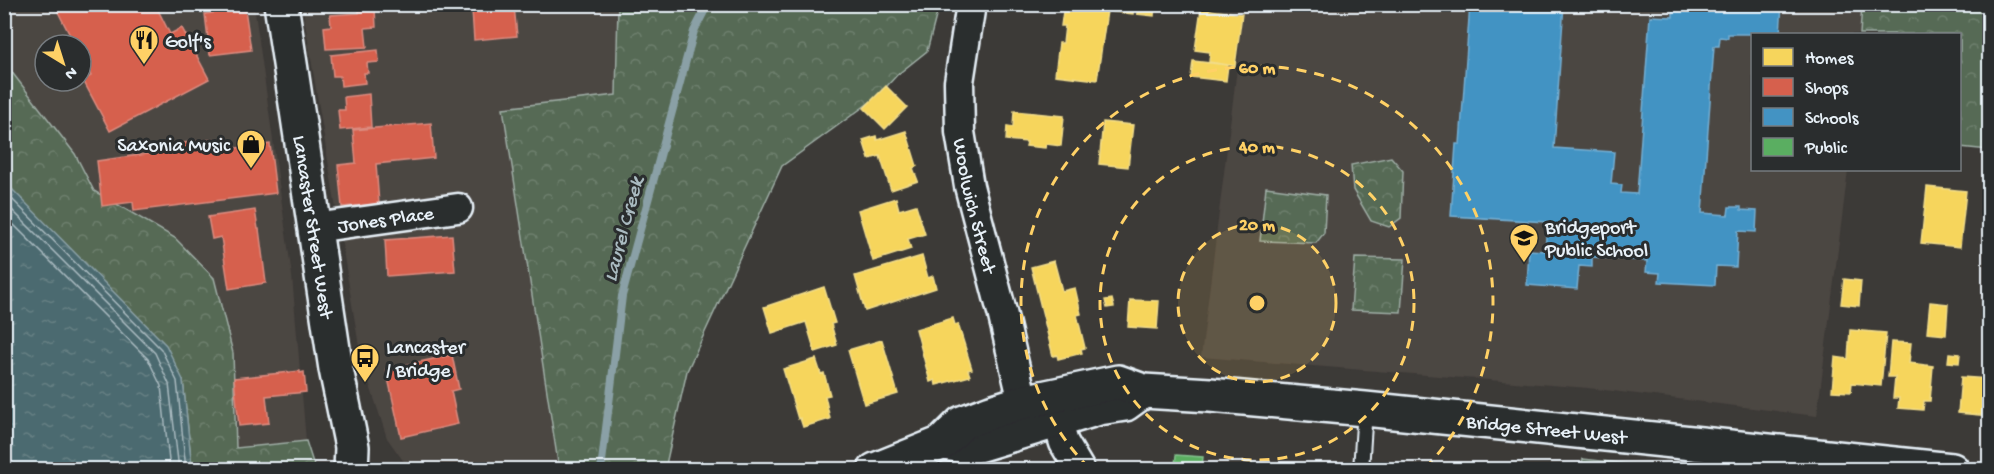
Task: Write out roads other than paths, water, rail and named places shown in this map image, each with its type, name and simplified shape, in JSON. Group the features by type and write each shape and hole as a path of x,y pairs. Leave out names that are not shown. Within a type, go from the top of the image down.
{"main road":[{"name":"Lancaster Street West","path":"281,4 336,369 352,458 376,470"},
{"name":"Bridge Street West","path":"876,470 942,443 962,423 1023,402 1118,382 1143,392 1210,395 1365,409 1952,470"},
{"name":"Bridge Street West","path":"942,443 971,447 1099,408 1125,404 1143,392"}],"street":[{"name":"Woolwich Street","path":"971,4 959,82 960,132 969,186 1023,402"},
{"name":"Jones Place","path":"314,228 458,208"},
{"path":"1057,421 1064,443 1080,470"}],"lane":[{"path":"1361,470 1365,409"}],"water":[{"path":"5,182 166,345 183,380 192,469 5,469"}],"waterway":[{"name":"Laurel Creek","path":"601,470 622,296 694,31 708,4"}],"place":[{"name":"Golf's","path":"144,66"},
{"name":"Saxonia Music","path":"251,170"},
{"name":"Bridgeport Public School","path":"1524,264"},
{"name":"Lancaster / Bridge","path":"365,384"}]}
